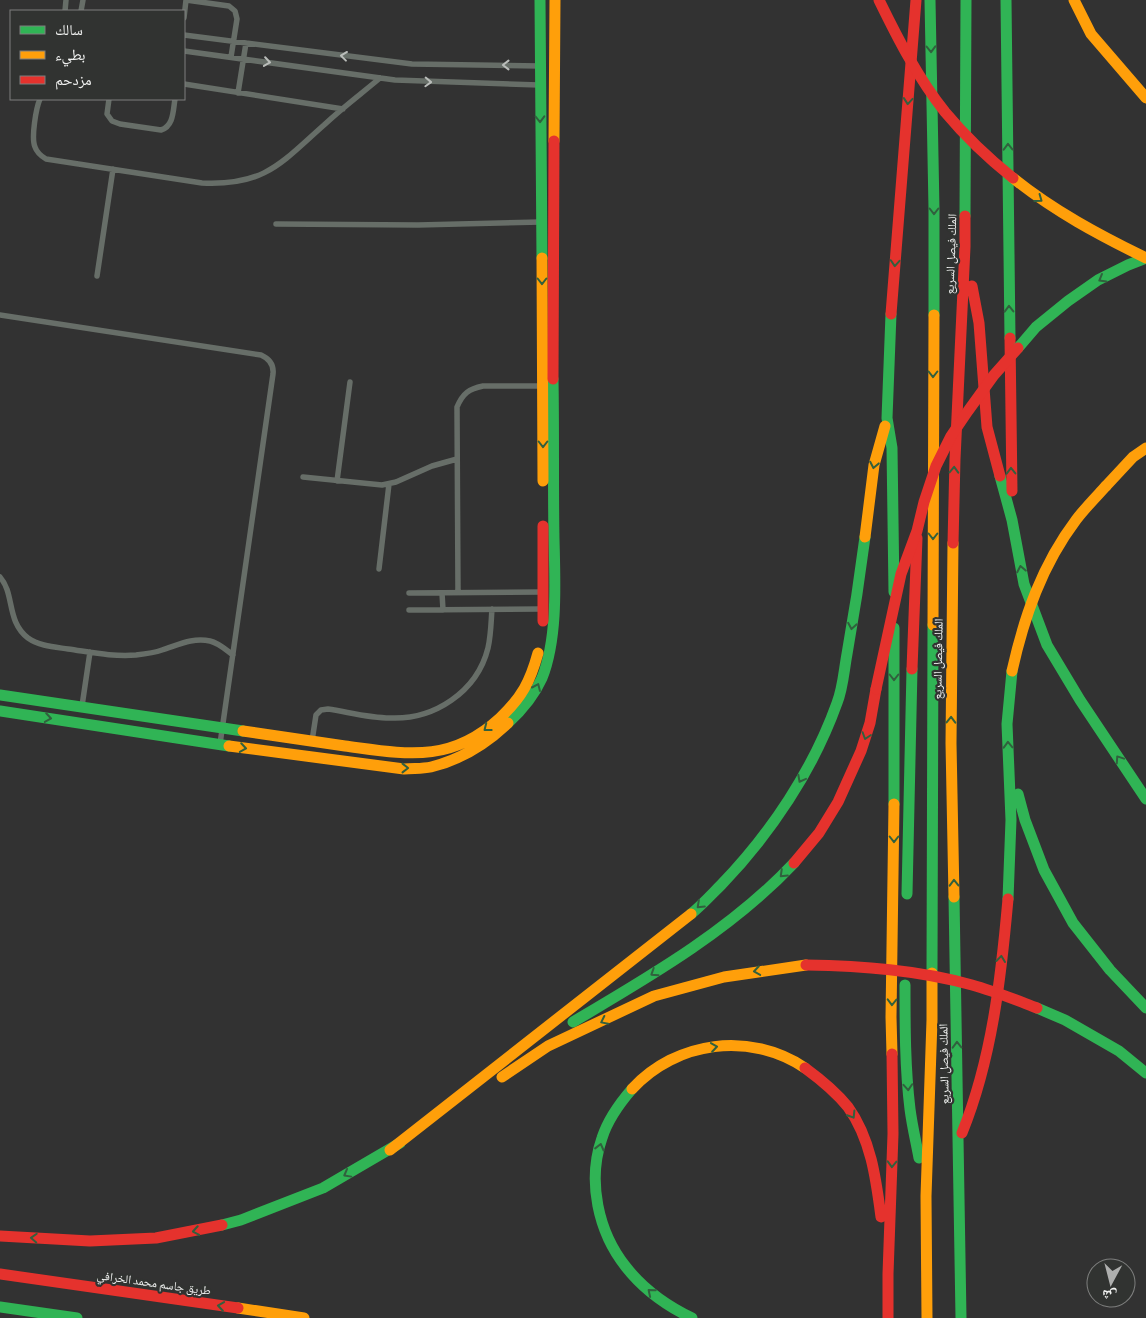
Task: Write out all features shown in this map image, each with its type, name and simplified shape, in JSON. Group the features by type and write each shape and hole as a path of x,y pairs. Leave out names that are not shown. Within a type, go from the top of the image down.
{"main road":[{"path":"540,0 540,85 548,222"},
{"path":"0,695 411,754 436,752 460,745 485,730 504,713 526,687 534,668 540,645 544,609 548,386 548,222 554,85 555,0"},
{"path":"879,0 922,80 956,126 975,145 1046,204 1079,224 1146,258"},
{"path":"888,1318 893,1126 891,1017 894,858 894,545 892,448 888,418 892,300 916,0"},
{"name":"الملك فيصل السريع","path":"927,1318 926,1196 932,1020 934,209 930,0"},
{"name":"الملك فيصل السريع","path":"961,1318 950,743 954,479 966,247 966,0"},
{"path":"1006,0 1012,520"},
{"path":"1074,0 1090,34 1146,98"},
{"path":"966,247 979,323 987,427 1012,520 1024,584 1047,644 1080,700 1146,799"},
{"path":"548,1046 558,1030 654,974 731,920 793,864 818,833 838,802 861,751 870,723 901,574 917,531 936,466 951,436 994,375 1036,328 1068,301 1098,280 1146,258"},
{"path":"0,711 309,757 404,769 430,767 457,759 483,743 521,711 532,698 542,677 549,652 555,583 548,386"},
{"path":"390,1150 700,906 741,864 770,828 797,786 819,745 838,700 858,592 874,464 888,418"},
{"path":"958,1142 968,1119 983,1071 997,994 1008,896 1011,834 1008,706 1012,671 1024,620 1044,571 1072,526 1106,486 1133,458 1146,448"},
{"path":"907,900 913,623 917,531"},
{"path":"1009,763 1025,820 1044,870 1073,922 1110,970 1146,1008"},
{"path":"906,958 908,1088 926,1196"},
{"path":"0,1236 90,1241 156,1238 241,1220 323,1188 390,1150 548,1046 654,996 724,977 773,969 806,965 875,967 963,982 1000,994 1065,1020 1119,1051 1146,1073"},
{"path":"692,1318 672,1308 651,1292 641,1284 625,1265 604,1230 599,1214 595,1186 598,1149 618,1104 639,1082 662,1064 679,1055 698,1049 734,1045 770,1052 800,1065 829,1086 842,1100 858,1124 870,1157 878,1196 888,1274"},
{"name":"طريق جاسم محمد الخرافي","path":"0,1274 304,1318"},
{"path":"0,1307 77,1318"}],"lane":[{"path":"186,0 232,8 237,15 231,57"},
{"path":"185,35 412,64 554,66"},
{"path":"238,93 246,43"},
{"path":"185,51 410,81 554,85"},
{"path":"40,100 36,114 34,139 35,149 41,156 51,160 218,184 248,179 276,167 289,158 380,78"},
{"path":"185,84 343,109"},
{"path":"109,100 107,114 112,121 120,124 161,130 171,123 175,100"},
{"path":"96,276 113,169"},
{"path":"276,224 418,225 548,222"},
{"path":"0,315 261,355 270,360 274,369 220,744"},
{"path":"338,481 350,382"},
{"path":"458,592 457,407 467,392 483,386 548,386"},
{"path":"303,476 376,485 389,484 432,466 457,459"},
{"path":"379,569 389,484"},
{"path":"0,577 5,584 17,626 28,638 44,645 107,654 135,655 161,650 192,640 201,640 219,645 233,655"},
{"path":"442,592 443,610"},
{"path":"409,593 543,592"},
{"path":"309,757 315,719 321,710 328,709 388,718 405,718 436,710 463,691 474,678 488,649 492,609"},
{"path":"408,610 544,609"},
{"path":"82,707 90,652"}],"traffic: fast":[{"path":"540,0 542,258"},
{"path":"930,0 934,315"},
{"path":"965,216 966,0"},
{"path":"1006,0 1010,338"},
{"path":"1018,348 1036,327 1068,301 1098,280 1146,258"},
{"path":"891,314 887,418 892,448 894,592"},
{"path":"508,723 539,685 551,645 555,591 553,379"},
{"path":"1000,476 1012,520 1024,584 1047,645 1080,700 1146,799"},
{"path":"691,914 757,844 789,800 816,752 827,728 842,685 865,537"},
{"path":"932,973 933,625"},
{"path":"894,628 894,804"},
{"path":"907,894 912,669"},
{"path":"1008,899 1011,820 1007,724 1012,671"},
{"path":"0,695 243,731"},
{"path":"0,711 229,746"},
{"path":"1018,794 1025,820 1044,870 1073,923 1110,970 1146,1008"},
{"path":"573,1022 690,950 744,909 794,863"},
{"path":"954,897 961,1318"},
{"path":"905,985 908,1094 919,1158"},
{"path":"1037,1008 1065,1020 1119,1051 1146,1073"},
{"path":"632,1089 618,1106 604,1131 598,1154 595,1171 598,1206 602,1222 616,1253 640,1283 656,1297 692,1318"},
{"path":"222,1225 241,1220 323,1188 400,1143"},
{"path":"0,1307 77,1318"}],"traffic: slow":[{"path":"554,141 555,0"},
{"path":"1074,0 1091,34 1146,98"},
{"path":"1013,178 1077,222 1146,258"},
{"path":"542,258 543,481"},
{"path":"933,625 934,315"},
{"path":"865,537 874,465 885,426"},
{"path":"1106,486 1133,457 1146,448"},
{"path":"1012,671 1029,611 1053,555 1076,520 1106,486"},
{"path":"953,543 951,743 954,897"},
{"path":"243,731 408,753 445,749 463,743 481,733 508,710 524,689 538,653"},
{"path":"229,746 404,769 424,768 442,764 463,755 482,744 508,723"},
{"path":"892,1054 894,804"},
{"path":"390,1150 691,914"},
{"path":"502,1077 548,1046 654,996 724,977 806,965"},
{"path":"927,1318 926,1196 932,973"},
{"path":"632,1089 650,1073 670,1060 714,1047 738,1046 761,1049 784,1056 805,1068"},
{"path":"238,1308 304,1318"}],"traffic: jam":[{"path":"879,0 909,58 935,99 969,138 1013,178"},
{"path":"891,314 916,0"},
{"path":"553,379 554,141"},
{"path":"953,543 965,216"},
{"path":"972,286 979,323 987,427 1000,476"},
{"path":"1010,338 1012,491"},
{"path":"876,689 901,574 917,531 936,466 951,436 968,411 994,375 1018,348"},
{"path":"543,526 543,621"},
{"path":"912,669 917,538"},
{"path":"794,863 819,833 838,802 861,751 870,723 876,689"},
{"path":"962,1133 981,1076 994,1018 1008,899"},
{"path":"806,965 848,966 911,972 980,987 1037,1008"},
{"path":"888,1318 893,1134 892,1054"},
{"path":"805,1068 838,1096 856,1119 871,1160 881,1217"},
{"path":"0,1236 90,1241 156,1238 222,1225"},
{"path":"0,1274 238,1308"}]}
